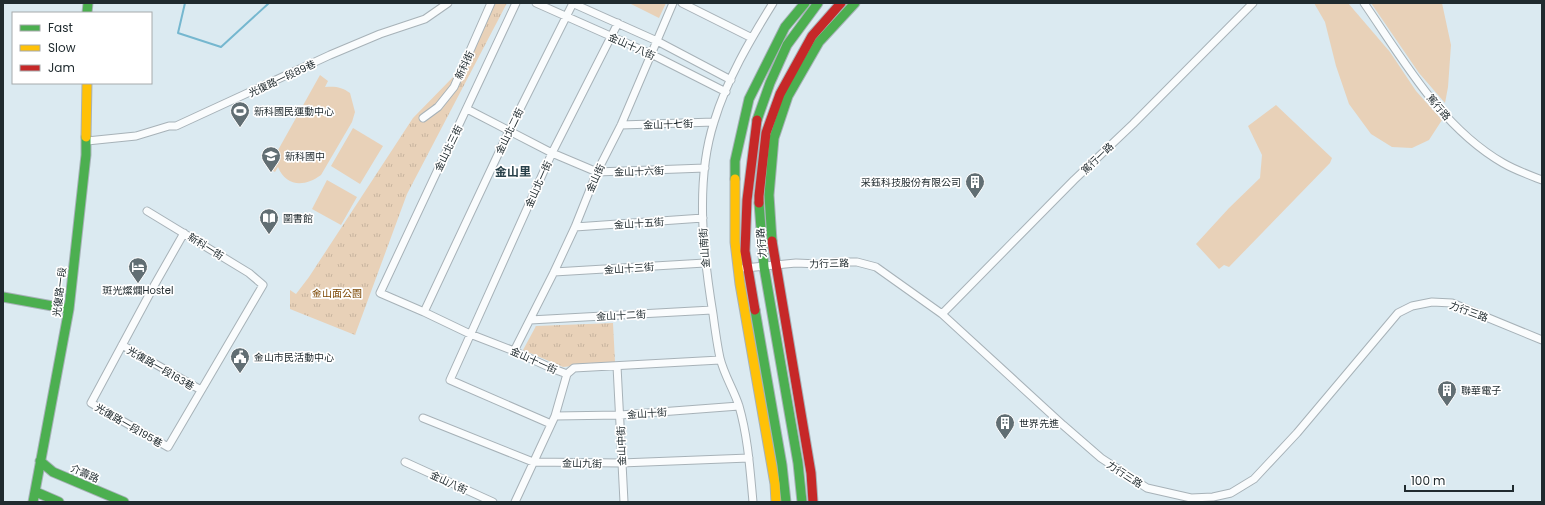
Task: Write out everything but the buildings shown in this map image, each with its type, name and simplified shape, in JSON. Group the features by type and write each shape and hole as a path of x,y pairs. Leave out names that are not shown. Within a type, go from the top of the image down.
{"street":[{"name":"光復路一段89巷","path":"86,141 136,136 169,126 176,126 330,55 380,34 425,19 448,3"},
{"name":"新科街","path":"423,118 438,107 454,87 491,3"},
{"name":"金山北三街","path":"380,293 516,3"},
{"name":"金山十八街","path":"536,3 651,54 726,92"},
{"name":"金山十八街","path":"572,3 657,41 731,80"},
{"name":"金山北二街","path":"424,312 509,131 572,3"},
{"name":"金山街","path":"514,351 575,227 597,172 621,125 673,3"},
{"path":"682,3 752,38"},
{"name":"金山南街","path":"753,502 749,458 739,406 720,360 705,263 702,218 705,168 714,122 731,80 752,38 773,3"},
{"name":"力行路","path":"786,502 782,466 743,268 735,242 735,161 749,99 785,27 805,3"},
{"name":"力行路","path":"776,502 773,475 740,284 745,251 747,200 757,119 770,83 787,45 818,3"},
{"name":"力行路","path":"802,502 798,463 764,267 759,196 766,133 780,94 812,36 842,3"},
{"name":"力行路","path":"813,502 810,468 772,249 769,195 774,138 788,96 819,42 855,3"},
{"name":"篤行一路","path":"942,314 1074,180 1133,124 1253,3"},
{"name":"篤行路","path":"1364,3 1421,86 1451,121 1480,148 1504,164 1542,180"},
{"name":"金山北一街","path":"551,424 450,380 552,153 618,23"},
{"name":"光復路一段","path":"33,502 69,309 86,155 87,84"},
{"name":"金山十六街","path":"467,109 552,153 597,172 705,168"},
{"name":"金山十七街","path":"621,125 714,122"},
{"name":"新科一街","path":"147,211 255,277 263,285 201,390"},
{"name":"金山十五街","path":"575,227 702,218"},
{"path":"122,345 184,233"},
{"name":"力行三路","path":"743,268 796,263 819,264 836,262 857,262 876,267 942,314 1101,458 1147,488 1201,500 1231,493 1254,479 1297,433 1398,313 1412,306 1432,302 1452,303 1542,340"},
{"name":"金山十三街","path":"554,272 705,263"},
{"name":"金山十一街","path":"380,293 470,334 567,374 574,368 720,360"},
{"path":"3,297 69,309"},
{"name":"金山十二街","path":"530,320 712,310"},
{"name":"光復路一段163巷","path":"122,345 201,390"},
{"name":"光復路一段195巷","path":"122,345 90,403 168,447 201,390"},
{"name":"金山中街","path":"617,366 624,502"},
{"path":"515,502 555,416 567,374"},
{"name":"金山十街","path":"555,416 620,415 739,406"},
{"name":"金山九街","path":"423,418 533,462 622,463 749,458"},
{"name":"介壽路","path":"40,461 53,472 124,502"},
{"name":"金山八街","path":"405,462 493,502"},
{"path":"36,492 59,502"}],"green space":[{"name":"金山面公園","path":"488,3 507,3 407,194 355,335 290,309 290,290 296,294 309,277 413,118 455,75"},
{"path":"629,3 666,3 659,18"},
{"path":"1314,3 1348,3 1390,52 1416,91 1442,120 1429,140 1412,148 1392,147 1371,134 1349,104 1336,66 1325,22"},
{"path":"1371,3 1442,3 1451,45 1448,87 1445,103 1419,73"},
{"path":"320,75 328,81 325,87 338,87 350,93 355,112 352,122 321,175 309,182 296,183 281,174 278,167 275,172 268,168"},
{"path":"1276,105 1332,158 1330,163 1229,267 1224,265 1219,269 1196,244 1229,208 1260,178 1262,155 1248,126"},
{"path":"353,128 383,146 360,184 331,166"},
{"path":"327,180 357,197 341,225 312,209"},
{"path":"613,323 615,362 563,367 523,350 536,326"}],"waterway":[{"path":"185,3 178,33 221,47 269,3"}],"traffic: fast":[{"path":"87,12 88,3"},
{"path":"735,179 735,161 749,99 785,27 805,3"},
{"path":"757,120 770,83 787,45 818,3"},
{"path":"772,241 769,195 774,138 788,96 819,42 855,3"},
{"path":"33,502 69,309 86,155 86,137"},
{"path":"759,203 764,267 798,463 802,502"},
{"path":"3,297 69,309"},
{"path":"755,310 782,465 786,502"},
{"path":"40,461 53,472 124,502"},
{"path":"36,492 59,502"}],"traffic: slow":[{"path":"86,137 87,84"},
{"path":"735,179 735,242 740,284 775,484 776,502"}],"traffic: jam":[{"path":"759,203 766,133 780,94 812,36 841,3"},
{"path":"755,310 745,251 747,200 757,120"},
{"path":"772,241 811,473 813,502"}],"place":[{"name":"新科國民運動中心","path":"240,128"},
{"name":"新科國中","path":"271,173"},
{"name":"采鈺科技股份有限公司","path":"975,199"},
{"name":"圖書館","path":"269,235"},
{"name":"斑光燦爛Hostel","path":"138,284"},
{"name":"金山市民活動中心","path":"240,374"},
{"name":"聯華電子","path":"1447,407"},
{"name":"世界先進","path":"1005,440"}],"district":[{"name":"金山里","path":"513,172"}]}
